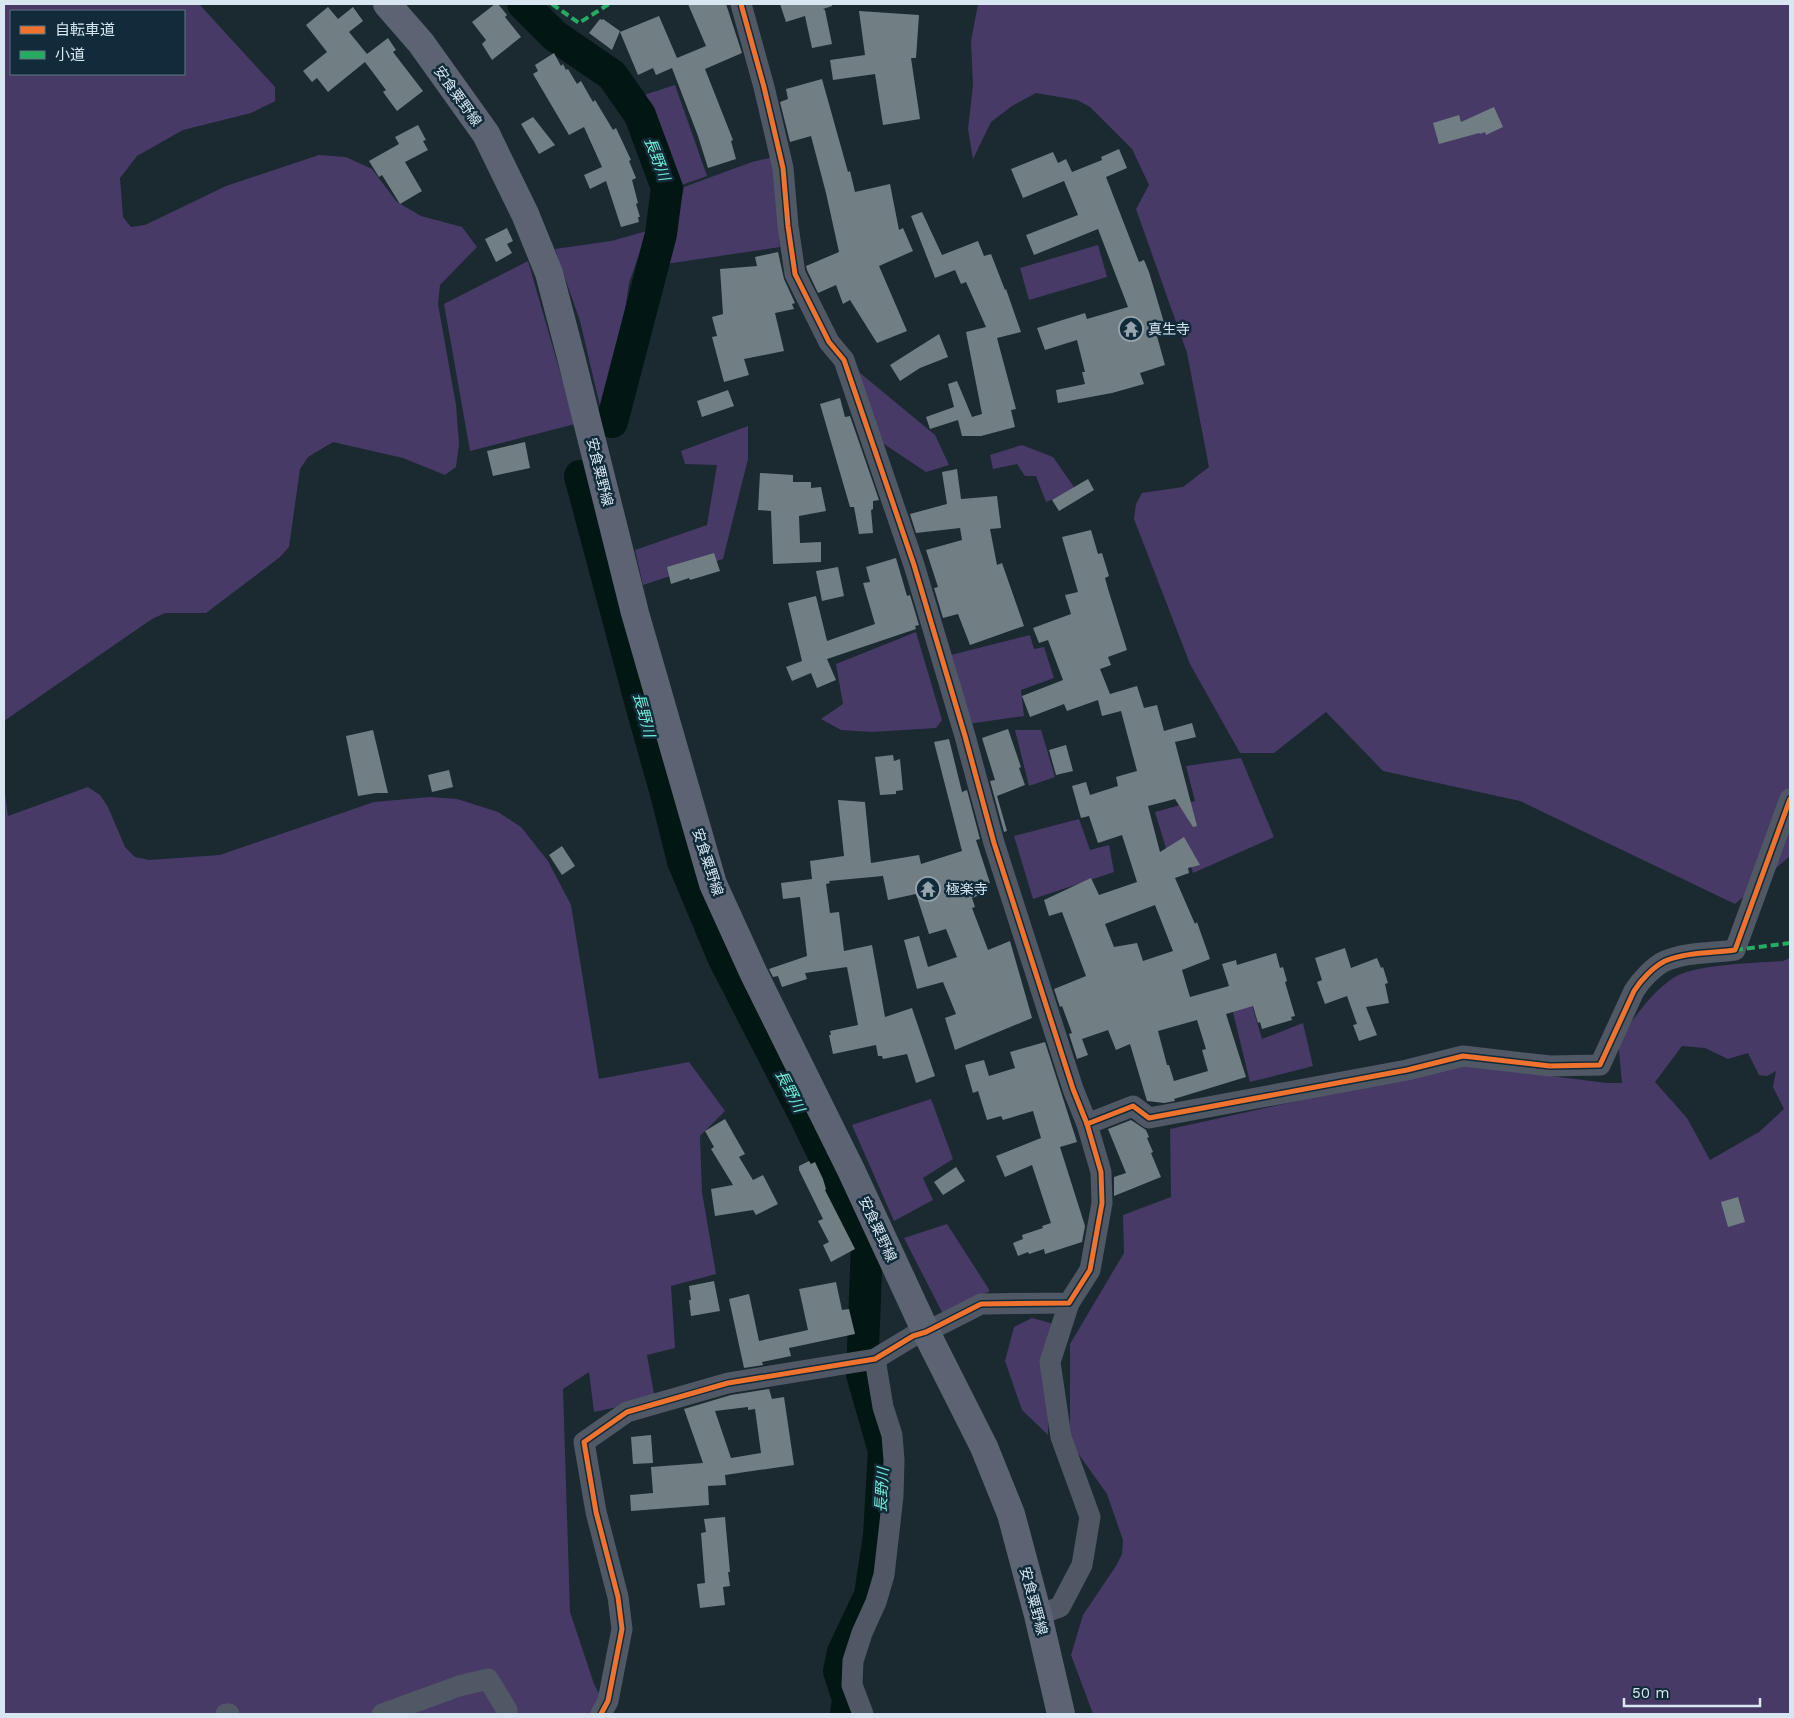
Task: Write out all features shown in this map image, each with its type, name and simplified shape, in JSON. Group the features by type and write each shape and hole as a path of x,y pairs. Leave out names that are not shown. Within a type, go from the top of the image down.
{"main road":[{"name":"安食粟野線","path":"387,4 421,43 486,134 532,231 551,282 635,613 713,884 926,1332 984,1447 1011,1514 1038,1615 1061,1714"}],"street":[{"path":"741,4 764,87 783,168 788,226 795,274 829,342 844,360 914,565 965,736 994,843 1073,1089 1087,1124 1101,1172 1102,1203 1090,1270 1069,1303 1050,1362 1061,1437 1090,1517 1082,1565 1078,1574 1060,1607 1038,1615"},
{"path":"1087,1124 1133,1106 1149,1118 1407,1070 1464,1056 1550,1066 1600,1065 1634,991 1641,980 1664,962 1681,957 1735,950 1790,799"},
{"path":"601,1714 608,1701 622,1629 618,1597 596,1512 584,1442 627,1412 728,1384 867,1360 982,1304 1069,1303"},
{"path":"863,1714 852,1685 853,1661 862,1633 876,1602 884,1575 893,1496 894,1460 892,1435 867,1360"},
{"path":"382,1714 458,1686 488,1679 507,1710 507,1714"}],"shaded area":[{"path":"4,4 199,4 275,87 275,101 251,113 183,130 137,156 120,178 123,217 131,227 145,225 226,186 319,155 346,157 372,169 397,202 421,216 462,227 477,247 440,285 438,304 456,405 459,444 456,467 445,475 403,458 333,442 308,457 300,469 289,547 280,557 206,613 165,613 152,619 4,721"},
{"path":"978,4 1790,4 1790,856 1735,904 1520,801 1383,771 1326,712 1274,753 1240,753 1190,664 1134,519 1136,504 1142,493 1183,487 1209,467 1187,353 1136,209 1149,185 1132,149 1090,107 1077,100 1036,93 1012,106 991,122 973,159 968,129 973,85 971,41"},
{"path":"675,85 707,176 676,187 644,95"},
{"path":"774,157 780,247 666,264 684,187 752,162"},
{"path":"647,231 629,283 624,317 624,364 604,423 580,321 555,249 611,241"},
{"path":"1098,245 1107,277 1029,300 1020,268"},
{"path":"528,261 575,424 470,451 444,304"},
{"path":"854,368 935,435 949,465 926,472 881,442"},
{"path":"748,426 748,459 723,559 643,585 635,550 707,525 717,465 685,464 681,451"},
{"path":"1022,445 1053,457 1076,490 1046,502 1036,476 1025,476 1017,464 993,469 990,455"},
{"path":"916,632 942,720 936,728 872,732 841,730 821,719 843,704 836,664"},
{"path":"1030,635 1034,649 1044,647 1054,678 1021,690 1024,716 961,725 943,657"},
{"path":"1015,730 1041,730 1055,777 1029,786"},
{"path":"1241,758 1274,837 1193,873 1185,847 1168,855 1155,812 1195,801 1186,766"},
{"path":"4,786 8,816 88,787 100,795 108,807 125,847 135,857 149,860 220,855 374,802 430,797 457,799 498,812 521,827 548,861 571,905 599,1079 689,1062 725,1111 700,1136 702,1192 716,1274 671,1286 675,1348 647,1355 655,1399 594,1412 589,1372 563,1389 570,1612 594,1684 610,1714 4,1714"},
{"path":"1079,819 1090,850 1109,845 1114,872 1033,899 1014,836"},
{"path":"1790,958 1790,1714 1093,1714 1071,1655 1083,1615 1116,1566 1122,1554 1123,1540 1107,1494 1070,1442 1070,1344 1124,1253 1123,1215 1171,1197 1170,1129 1461,1065 1607,1083 1622,1083 1618,1041 1636,1015 1665,984 1683,973 1710,967 1783,961","holes":["1682,1046 1705,1048 1728,1059 1748,1053 1759,1075 1767,1076 1776,1071 1773,1087 1784,1109 1759,1132 1710,1160 1687,1118 1655,1082"]},
{"path":"1249,995 1262,1039 1303,1023 1313,1066 1250,1082 1230,1000"},
{"path":"931,1099 953,1159 923,1178 933,1200 894,1221 852,1125"},
{"path":"947,1224 990,1291 943,1314 904,1238"},
{"path":"1032,1318 1051,1323 1048,1435 1022,1410 1005,1361 1014,1327"}],"building":[{"path":"495,4 498,4 507,15 505,17 521,37 492,60 482,44 486,40 472,22"},
{"path":"688,4 726,4 742,53 705,69 733,140 731,141 736,159 708,168 672,68 656,75 653,68 638,75 620,32 659,16 677,58 706,46"},
{"path":"780,4 832,4 832,6 823,9 825,10 832,44 812,48 805,16 786,22"},
{"path":"328,7 338,19 353,7 363,21 349,32 367,54 388,38 396,50 393,52 423,91 397,111 383,92 386,90 365,62 328,92 317,78 312,82 303,71 327,52 306,25"},
{"path":"859,11 919,15 916,58 911,58 920,119 883,125 875,74 833,80 830,60 865,55"},
{"path":"600,19 603,19 620,31 612,50 589,33"},
{"path":"554,53 561,66 563,64 566,70 568,69 577,84 581,81 613,130 616,128 631,160 629,161 636,178 632,180 638,203 636,204 640,217 638,217 639,222 621,227 606,181 590,189 584,175 602,167 584,127 569,135 533,74 538,71 535,65"},
{"path":"822,79 855,192 890,184 899,230 903,228 913,251 879,266 907,331 877,343 850,300 843,304 836,285 818,293 806,266 839,252 811,136 790,142 780,102 788,99 786,89"},
{"path":"1494,107 1503,127 1486,135 1485,132 1479,133 1439,144 1433,123 1459,115 1461,122"},
{"path":"533,117 555,145 539,154 521,124"},
{"path":"418,125 426,140 423,141 428,150 405,162 422,191 400,204 382,175 379,177 369,161 399,144 395,137"},
{"path":"1119,149 1127,168 1106,177 1139,262 1144,260 1149,272 1165,326 1155,329 1165,365 1140,373 1144,384 1112,393 1058,403 1056,390 1085,384 1082,372 1085,372 1077,340 1045,350 1037,328 1085,313 1087,319 1128,307 1098,229 1034,255 1026,235 1078,215 1064,181 1023,198 1011,169 1053,152 1058,163 1066,159 1072,172 1102,160 1101,157"},
{"path":"922,212 942,255 978,241 984,256 991,254 1021,332 997,338 1016,409 1011,410 1015,427 981,436 962,436 958,420 930,429 926,417 954,407 948,384 957,381 972,417 982,414 966,332 986,327 966,282 961,284 955,270 935,278 911,216"},
{"path":"507,228 513,241 507,244 512,253 496,262 485,239"},
{"path":"778,252 784,279 795,303 792,304 794,309 775,313 784,351 744,359 749,375 724,382 712,337 717,336 712,317 723,314 720,269 757,266 755,257"},
{"path":"939,334 948,357 920,368 900,381 890,365"},
{"path":"728,390 734,406 702,417 697,401"},
{"path":"840,398 845,417 850,416 879,500 873,501 873,509 871,510 873,533 859,534 854,507 850,507 820,404"},
{"path":"525,442 530,468 493,476 487,451"},
{"path":"957,469 961,499 997,496 1001,528 990,529 997,565 1002,563 1024,626 970,645 958,614 943,618 934,588 938,587 926,550 962,540 960,528 916,533 910,514 947,504 942,472"},
{"path":"760,473 793,475 793,482 811,482 811,488 821,487 826,511 799,516 800,543 821,542 821,562 773,564 771,511 758,510"},
{"path":"1088,479 1094,490 1059,511 1052,500"},
{"path":"1091,530 1098,554 1102,553 1109,576 1105,578 1127,650 1108,657 1111,665 1100,669 1110,694 1137,686 1144,708 1157,705 1164,731 1192,723 1196,737 1175,742 1197,826 1193,827 1175,799 1148,806 1160,852 1184,837 1200,865 1188,868 1189,873 1175,878 1195,924 1197,922 1210,959 1182,970 1190,997 1229,986 1222,964 1236,960 1237,965 1276,953 1280,968 1283,967 1287,981 1285,982 1295,1016 1291,1017 1292,1020 1262,1029 1260,1022 1258,1023 1253,1006 1226,1014 1246,1077 1174,1099 1175,1101 1164,1103 1147,1101 1130,1044 1116,1050 1108,1030 1082,1039 1088,1055 1077,1059 1069,1034 1072,1033 1054,989 1086,976 1062,912 1049,916 1044,900 1091,878 1099,895 1137,882 1122,835 1098,843 1089,816 1081,818 1072,786 1086,782 1090,795 1118,786 1116,777 1137,771 1121,711 1102,716 1098,700 1067,711 1064,704 1030,717 1022,696 1063,680 1048,640 1039,643 1033,628 1071,614 1065,595 1078,592 1062,537","holes":["1155,905 1173,951 1143,961 1137,943 1114,947 1105,924","1197,1020 1206,1049 1202,1050 1208,1071 1174,1081 1169,1065 1167,1065 1158,1031"]},
{"path":"714,553 720,571 671,584 667,567"},
{"path":"896,558 907,596 910,595 919,625 915,626 916,629 827,659 836,680 817,688 811,673 792,681 786,667 802,661 788,603 816,596 827,641 875,624 863,583 870,582 866,567"},
{"path":"838,567 844,596 822,601 816,571"},
{"path":"1008,729 1025,785 997,796 1007,831 1004,832 990,781 995,780 982,738"},
{"path":"373,730 388,793 358,796 346,736"},
{"path":"949,739 962,792 967,790 980,839 976,840 990,883 986,884 988,892 972,898 975,907 972,908 988,950 1010,941 1032,1018 955,1050 945,1018 956,1014 943,982 917,989 904,940 919,936 928,967 957,957 946,929 929,934 916,894 888,900 883,876 829,881 830,883 826,884 830,913 839,912 844,951 872,945 885,1017 912,1008 935,1076 916,1083 907,1054 883,1059 882,1056 878,1056 876,1045 833,1054 829,1035 831,1035 830,1031 858,1025 847,967 805,973 807,979 782,987 778,976 773,977 769,969 807,956 800,897 783,899 781,883 812,879 810,861 844,856 838,800 865,802 871,863 919,855 921,864 962,851 934,742"},
{"path":"1066,745 1073,771 1056,775 1049,750"},
{"path":"893,755 894,761 900,759 903,790 896,791 896,794 880,795 875,757"},
{"path":"449,770 453,787 432,792 428,775"},
{"path":"562,846 575,866 562,875 549,855"},
{"path":"1345,948 1351,968 1377,958 1381,968 1383,967 1388,983 1385,984 1389,1003 1366,1007 1377,1035 1359,1041 1353,1025 1357,1024 1347,996 1325,1004 1317,982 1322,980 1315,958"},
{"path":"1045,1042 1077,1142 1060,1147 1085,1226 1082,1242 1045,1254 1044,1249 1018,1256 1013,1243 1023,1239 1022,1235 1043,1228 1042,1226 1051,1223 1032,1165 1005,1177 996,1156 1041,1138 1033,1111 1003,1120 1001,1116 987,1120 978,1091 973,1093 965,1065 984,1060 989,1076 1015,1068 1010,1052"},
{"path":"725,1119 745,1154 739,1157 753,1180 763,1175 778,1204 756,1215 753,1210 715,1216 711,1189 733,1185 711,1149 714,1147 705,1131"},
{"path":"1131,1120 1146,1130 1153,1152 1151,1153 1161,1177 1114,1196 1114,1177 1126,1173 1108,1129"},
{"path":"809,1161 811,1164 815,1162 823,1179 825,1190 855,1249 831,1262 823,1245 829,1242 818,1221 823,1219 799,1170 799,1166"},
{"path":"956,1167 965,1181 943,1195 934,1182"},
{"path":"1738,1197 1745,1222 1728,1227 1721,1202"},
{"path":"714,1281 720,1311 691,1316 689,1286"},
{"path":"836,1282 842,1310 849,1309 855,1334 789,1348 791,1356 762,1362 763,1365 744,1368 729,1299 749,1294 759,1341 808,1330 799,1289"},
{"path":"769,1389 772,1399 784,1397 794,1465 725,1475 726,1485 708,1486 709,1505 631,1511 630,1495 653,1493 651,1467 703,1463 684,1409 731,1395","holes":["748,1407 748,1410 755,1409 761,1453 731,1458 715,1411"]},
{"path":"651,1435 653,1463 633,1464 631,1437"},
{"path":"725,1517 730,1586 723,1587 725,1605 700,1608 697,1584 705,1583 701,1533 706,1532 704,1519"}],"waterway":[{"name":"長野川","path":"523,4 555,36 612,75 640,115 667,188 661,234 612,422"},
{"name":"長野川","path":"580,476 683,861 724,959 807,1120 867,1245 862,1374 884,1451 879,1536 870,1595 843,1652 839,1671 848,1699 846,1714"}],"marked path":[{"path":"552,4 579,23 609,4"},
{"path":"1735,950 1790,943"}],"cycle path":[{"path":"601,1714 608,1701 622,1629 618,1597 596,1512 584,1442 627,1412 728,1383 875,1359 913,1336 926,1332 981,1304 1069,1303 1090,1270 1102,1203 1101,1172 1087,1124 1073,1089 994,843 965,736 914,565 844,360 829,342 795,274 788,226 783,168 764,87 741,4"},
{"path":"1087,1124 1133,1106 1149,1118 1407,1070 1463,1056 1550,1066 1600,1065 1634,991 1652,970 1673,958 1700,953 1735,950 1790,799"}],"place":[{"name":"真生寺","path":"1131,329"},
{"name":"極楽寺","path":"928,889"}]}
